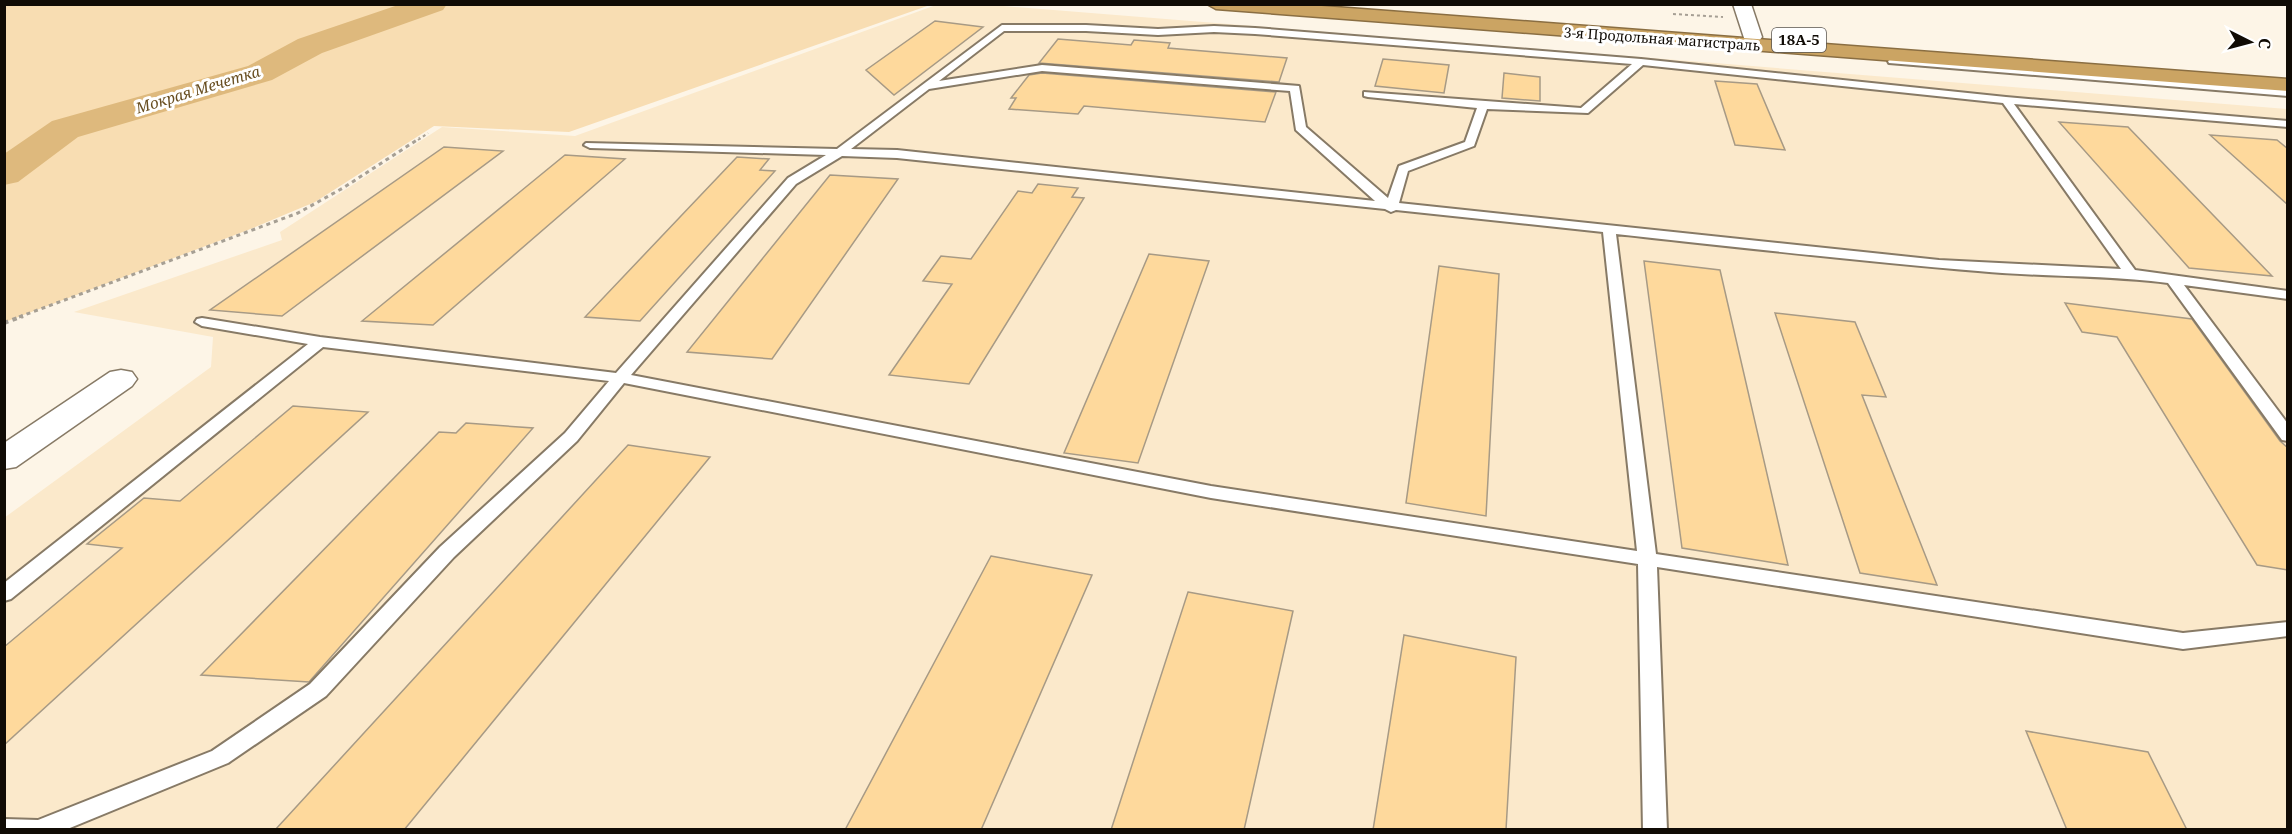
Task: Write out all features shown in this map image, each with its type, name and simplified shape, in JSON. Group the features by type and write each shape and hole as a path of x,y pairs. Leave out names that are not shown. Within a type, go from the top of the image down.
{"highway":[{"name":"3-я Продольная магистраль","path":"1216,4 2288,85"},
{"name":"3-я Продольная магистраль","path":"1310,4 2288,76"}],"street":[{"path":"1742,4 1752,37"},
{"path":"4,459 121,379"}],"lane":[{"path":"4,829 45,829 220,757 318,690 447,552 572,437 620,378 792,180 840,152 1002,28 1086,28 1158,32 1214,29 1641,62 2006,100 2288,124"},
{"path":"1893,61 2288,93"},
{"path":"1368,94 1483,105 1584,111 1641,62"},
{"path":"926,87 1042,68 1295,88 1300,128 1391,208"},
{"path":"1980,68 1988,78"},
{"path":"2006,100 2131,274"},
{"path":"1391,208 1403,169 1470,144 1483,105"},
{"path":"590,145 897,154 1391,208 1939,264 2000,269 2131,274 2288,295"},
{"path":"1609,230 1647,559 1656,830"},
{"path":"2172,279 2288,436"},
{"path":"202,322 320,342 620,378 1211,492 2183,641 2288,629"},
{"path":"4,594 320,342"}],"path":[{"path":"4,323 298,213 343,188 428,133"}],"shaded area":[{"path":"5,4 930,5 569,132 434,126 315,202 248,230 5,322"},
{"path":"936,5 991,5 2287,109 2287,829 5,829 4,518 211,367 213,337 74,312 282,240 280,232 442,127 575,136"}],"building":[{"path":"935,21 983,27 894,95 866,70"},
{"path":"1058,39 1131,45 1134,40 1170,43 1168,48 1287,58 1279,82 1039,63"},
{"path":"1383,59 1449,65 1444,93 1375,86"},
{"path":"1042,73 1276,92 1265,122 1084,106 1078,114 1009,109 1016,98 1011,98 1029,75"},
{"path":"1504,73 1540,77 1540,101 1502,98"},
{"path":"1715,81 1757,84 1785,150 1735,145"},
{"path":"2059,122 2128,127 2272,276 2189,268"},
{"path":"2210,135 2277,140 2288,149 2288,205"},
{"path":"444,147 503,151 282,316 210,310"},
{"path":"565,155 625,159 433,325 362,321"},
{"path":"737,157 769,159 760,170 775,171 640,321 585,317"},
{"path":"830,175 898,179 772,359 687,352"},
{"path":"1038,184 1078,188 1072,197 1084,198 969,384 889,375 952,284 923,281 941,256 971,259 1018,191 1032,193"},
{"path":"1149,254 1209,261 1138,463 1064,453"},
{"path":"1644,261 1720,270 1788,565 1682,548"},
{"path":"1439,266 1499,274 1486,516 1406,503"},
{"path":"2065,303 2192,319 2280,441 2288,448 2288,570 2257,565 2117,337 2082,332"},
{"path":"1775,313 1855,322 1886,397 1862,395 1937,585 1860,573"},
{"path":"293,406 368,412 4,745 4,647 122,548 87,544 144,498 180,501"},
{"path":"466,423 533,428 309,682 201,675 439,432 456,433"},
{"path":"628,445 710,457 404,830 275,830"},
{"path":"991,556 1092,575 981,830 845,830"},
{"path":"1188,592 1293,611 1244,830 1111,830"},
{"path":"1404,635 1516,657 1506,830 1373,830"},
{"path":"2026,731 2148,752 2187,830 2067,830"}],"waterway":[{"name":"Мокрая Мечетка","path":"4,173 65,129 260,73 310,46 432,4"}]}
